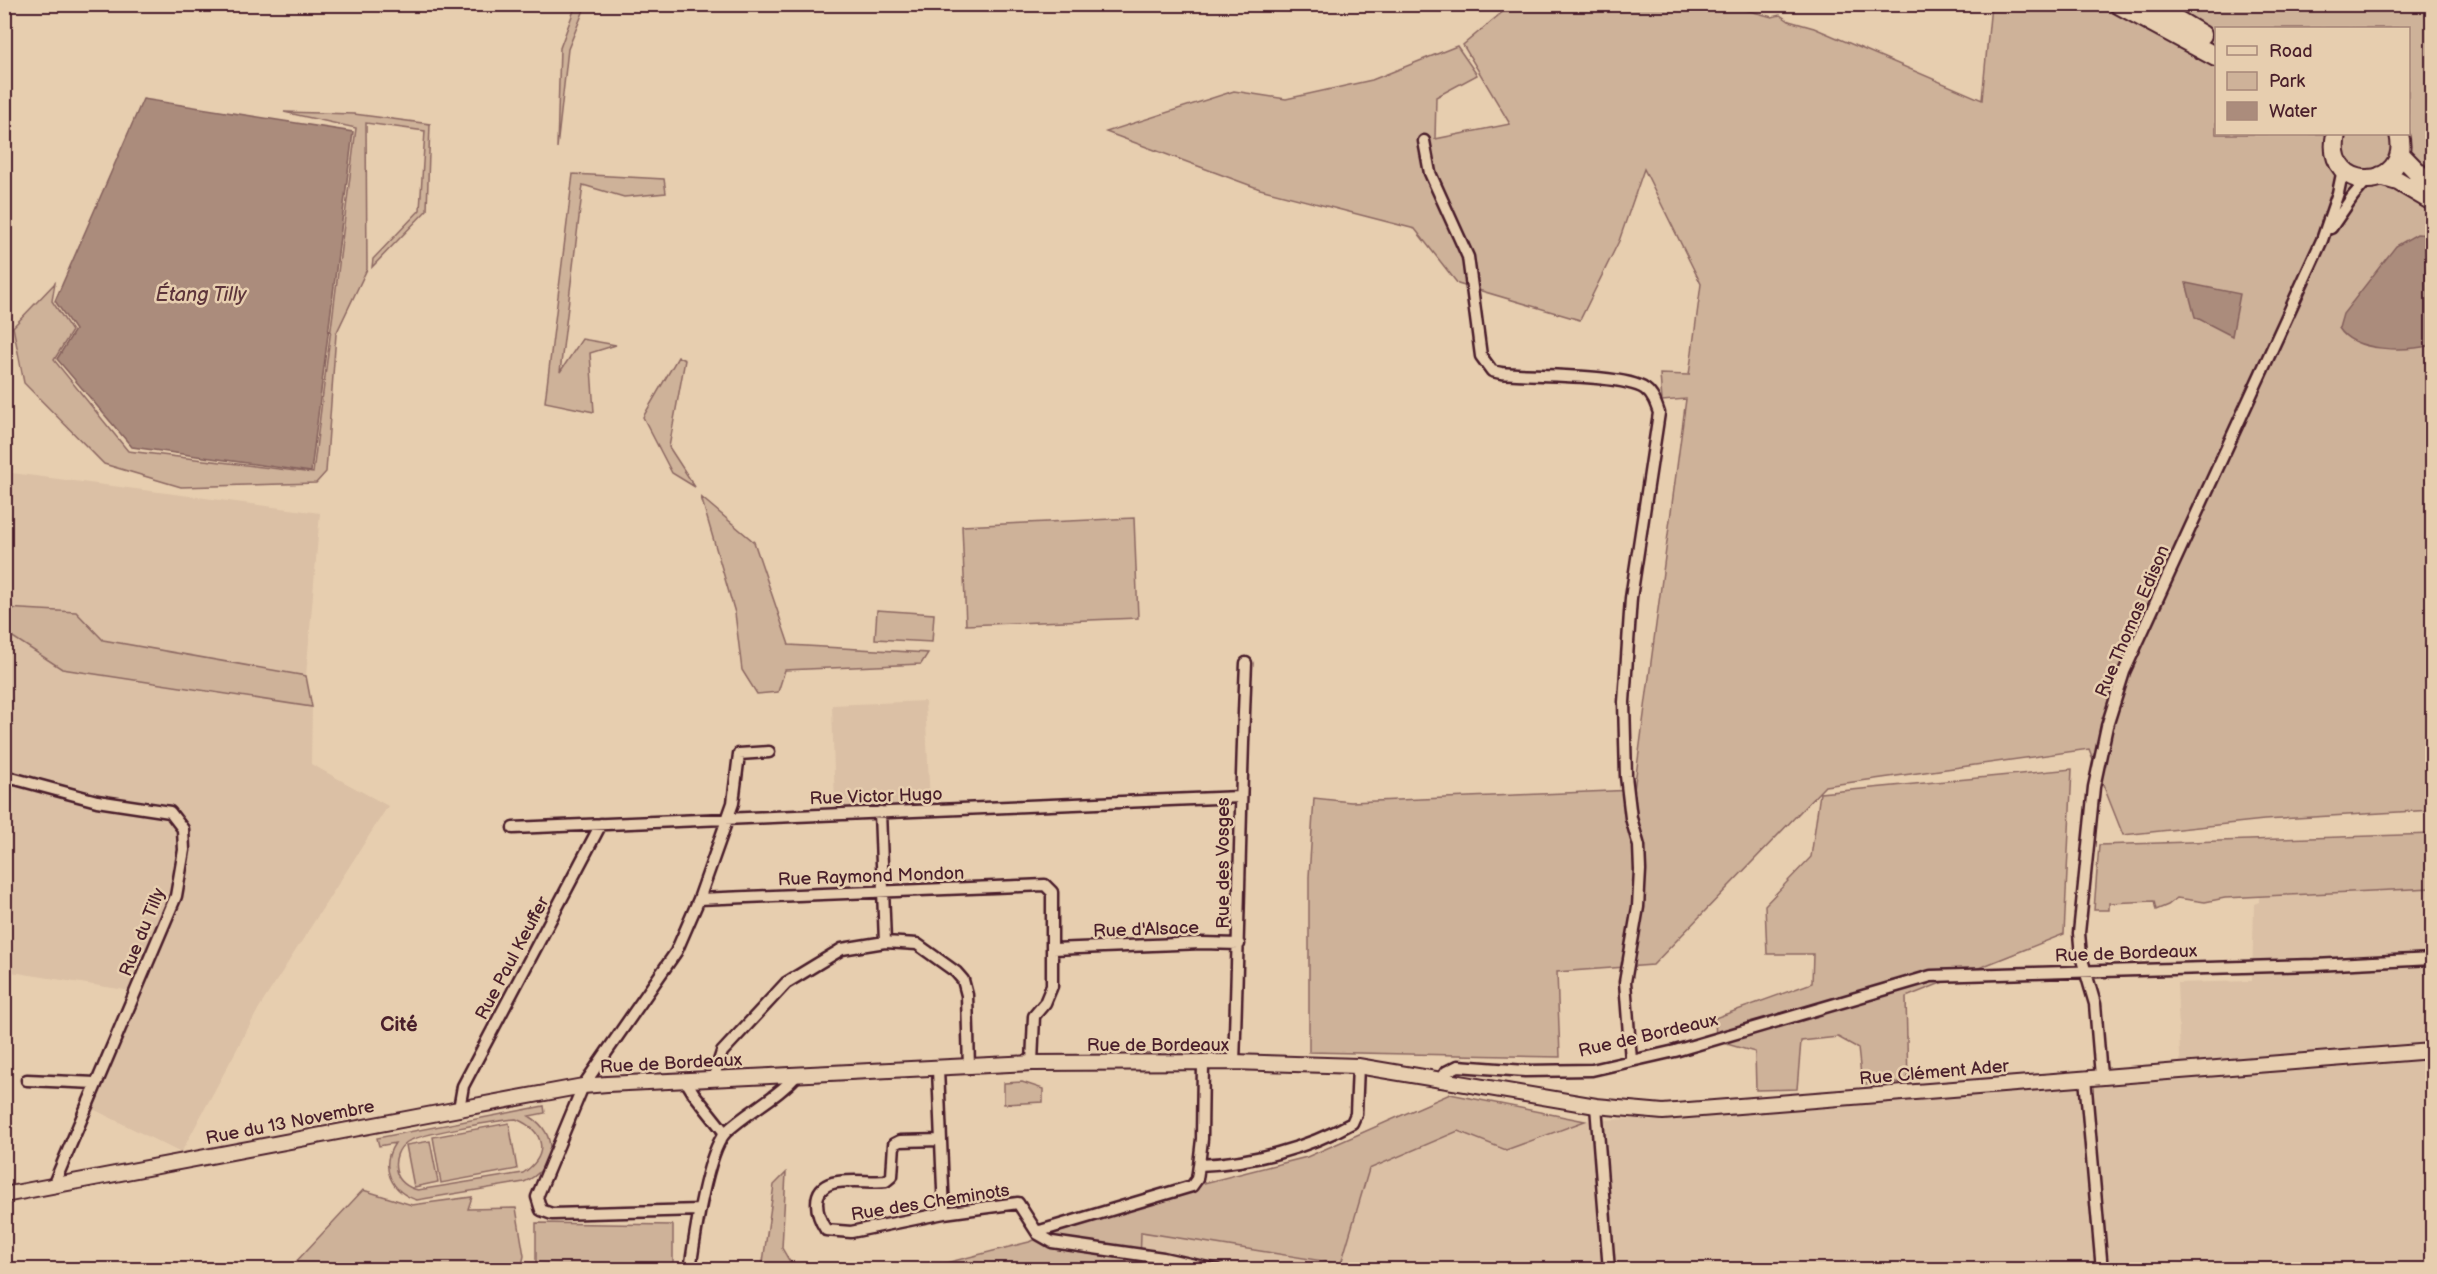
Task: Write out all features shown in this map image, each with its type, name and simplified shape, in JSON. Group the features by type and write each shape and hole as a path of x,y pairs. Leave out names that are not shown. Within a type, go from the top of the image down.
{"highway":[{"path":"2118,4 2215,56"},
{"path":"2150,4 2215,43"},
{"path":"2374,178 2390,171 2400,154 2399,135"},
{"path":"2332,137 2334,153 2343,169 2350,175 2398,181 2433,201"},
{"path":"2400,154 2433,187"}],"street":[{"path":"1424,141 1430,173 1468,257 1477,340 1480,356 1487,366 1501,373 1566,376 1633,384 1644,388 1652,396 1659,413 1631,598 1624,702 1626,776 1631,818 1639,846 1640,870 1638,907 1625,982 1631,1060"},
{"path":"2322,240 2338,193 2343,169"},
{"path":"2322,240 2353,196 2374,178"},
{"name":"Rue Thomas Edison","path":"2101,1076 2095,1004 2081,956 2079,933 2094,787 2107,726 2124,672 2322,240"},
{"name":"Rue des Vosges","path":"1234,1062 1239,944 1240,797 1246,663"},
{"path":"700,1210 552,1214 541,1210 537,1197 583,1086 676,952 699,899 733,803 740,754 769,752"},
{"name":"Rue du Tilly","path":"4,777 97,801 170,812 183,829 184,850 176,896 53,1186"},
{"name":"Rue Victor Hugo","path":"513,828 1240,797"},
{"path":"880,812 885,942"},
{"name":"Rue Paul Keuffer","path":"459,1109 463,1086 601,824"},
{"name":"Rue Raymond Mondon","path":"699,899 1045,885 1052,892 1053,949"},
{"path":"713,1079 722,1052 786,983 842,949 885,942 917,944 956,972 963,980 967,995 969,1068"},
{"name":"Rue d'Alsace","path":"1053,949 1202,943 1239,944"},
{"path":"1032,1063 1034,1016 1045,1003 1052,986 1053,949"},
{"name":"Rue de Bordeaux","path":"583,1086 1032,1063 1234,1062 1358,1066 1440,1081 1446,1072 1458,1066 1495,1070 1560,1072 1592,1070 1675,1051 1931,976 2433,959"},
{"name":"Rue Clément Ader","path":"1440,1081 1596,1106 1663,1112 2433,1051"},
{"path":"1036,1230 1040,1231 1192,1186 1197,1179 1202,1139 1203,1063"},
{"path":"1199,1165 1259,1157 1305,1145 1352,1123 1356,1114 1358,1066"},
{"path":"938,1069 944,1213"},
{"path":"690,1269 700,1210 717,1146 725,1133 785,1089 797,1075"},
{"path":"2085,1078 2102,1269"},
{"path":"27,1080 96,1083"},
{"path":"686,1081 725,1133"},
{"name":"Rue du 13 Novembre","path":"4,1195 583,1086"},
{"path":"1596,1106 1609,1269"},
{"name":"Rue des Cheminots","path":"941,1140 900,1141 894,1144 892,1176 886,1181 834,1181 821,1187 817,1195 817,1208 826,1230 851,1232 944,1213 1018,1203 1036,1230"},
{"path":"1036,1230 1046,1240 1052,1242 1163,1258 1217,1269"}],"shaded area":[{"path":"4,472 320,513 306,676 103,640 76,612 5,608"},
{"path":"4,632 62,669 312,707 311,764 388,806 259,1008 181,1153 87,1106 138,992 5,971 5,844 14,794 5,791"},
{"path":"925,701 930,803 835,808 832,705"},
{"path":"2432,888 2432,1269 1140,1270 1141,1232 1341,1264 1369,1169 1458,1130 1506,1149 1585,1121 1832,1108 2039,1087 2181,1080 2177,983 2252,981 2254,904 2259,902 2259,897"}],"green space":[{"path":"1724,4 1772,17 1780,15 1789,21 1814,28 1982,100 1991,5 2432,5 2432,810 2264,820 2123,835 2089,749 1825,786 1653,965 1557,972 1560,1057 1309,1052 1309,877 1314,798 1351,802 1634,790 1686,399 1662,401 1660,374 1689,375 1701,284 1644,169 1619,241 1580,320 1458,284 1415,229 1260,189 1106,132 1234,91 1286,99 1372,80 1457,46 1477,75 1436,97 1435,139 1510,124 1463,45 1511,5"},
{"path":"576,5 586,5 568,49 557,148 560,48"},
{"path":"284,112 354,114 430,124 427,210 372,267 373,259 420,210 425,131 366,123 367,269 336,334 326,472 316,483 181,487 104,464 24,383 13,327 55,283 52,301 72,331 54,360 128,451 313,473 356,128"},
{"path":"573,174 664,179 666,193 624,197 583,185 560,372 582,339 616,345 590,353 594,412 545,402"},
{"path":"678,357 685,360 669,447 695,487 672,473 643,417"},
{"path":"701,497 754,542 789,645 928,653 921,664 785,670 778,692 757,694 742,670 735,613"},
{"path":"1134,518 1138,618 966,625 962,526"},
{"path":"4,608 76,612 103,640 306,676 312,707 62,669 5,632"},
{"path":"877,610 934,614 932,642 875,639"},
{"path":"2072,769 2064,934 1906,997 1908,1083 1862,1084 1858,1048 1838,1037 1801,1041 1797,1089 1756,1090 1755,1052 1716,1041 1715,1018 1812,983 1813,954 1767,954 1765,905 1811,857 1820,793"},
{"path":"2432,834 2432,888 2225,898 2205,902 2177,898 2156,910 2154,901 2109,903 2109,910 2094,910 2099,845"},
{"path":"1022,1082 1043,1089 1043,1102 1004,1104 1004,1083"},
{"path":"1450,1094 1585,1121 1506,1150 1458,1131 1369,1169 1341,1264 1141,1232 1140,1269 918,1270 1029,1242 1047,1233 1157,1195 1307,1157"},
{"path":"544,1106 545,1113 529,1116 546,1132 550,1151 542,1169 524,1182 417,1200 400,1191 390,1178 388,1161 395,1143 379,1146 377,1138","holes":["516,1119 526,1124 538,1137 540,1151 532,1166 523,1173 418,1190 404,1183 397,1174 397,1154 404,1144 414,1139 507,1120"]},
{"path":"509,1123 517,1169 441,1183 433,1137"},
{"path":"430,1141 438,1182 414,1187 406,1145"},
{"path":"786,1173 782,1248 794,1269 762,1269 774,1185"},
{"path":"363,1190 412,1205 472,1197 468,1209 516,1208 524,1256 521,1269 354,1270 294,1266 292,1269 292,1266"},
{"path":"536,1223 673,1225 673,1269 536,1269"}],"water":[{"name":"Étang Tilly","path":"143,99 353,132 311,472 132,447 57,359 75,330 55,301"},
{"path":"2417,234 2432,235 2432,345 2396,349 2382,348 2356,342 2346,336 2339,328 2343,314 2396,246"},
{"path":"2186,283 2240,294 2232,336 2195,317"}],"district":[{"name":"Cité","path":"399,1024"}]}
